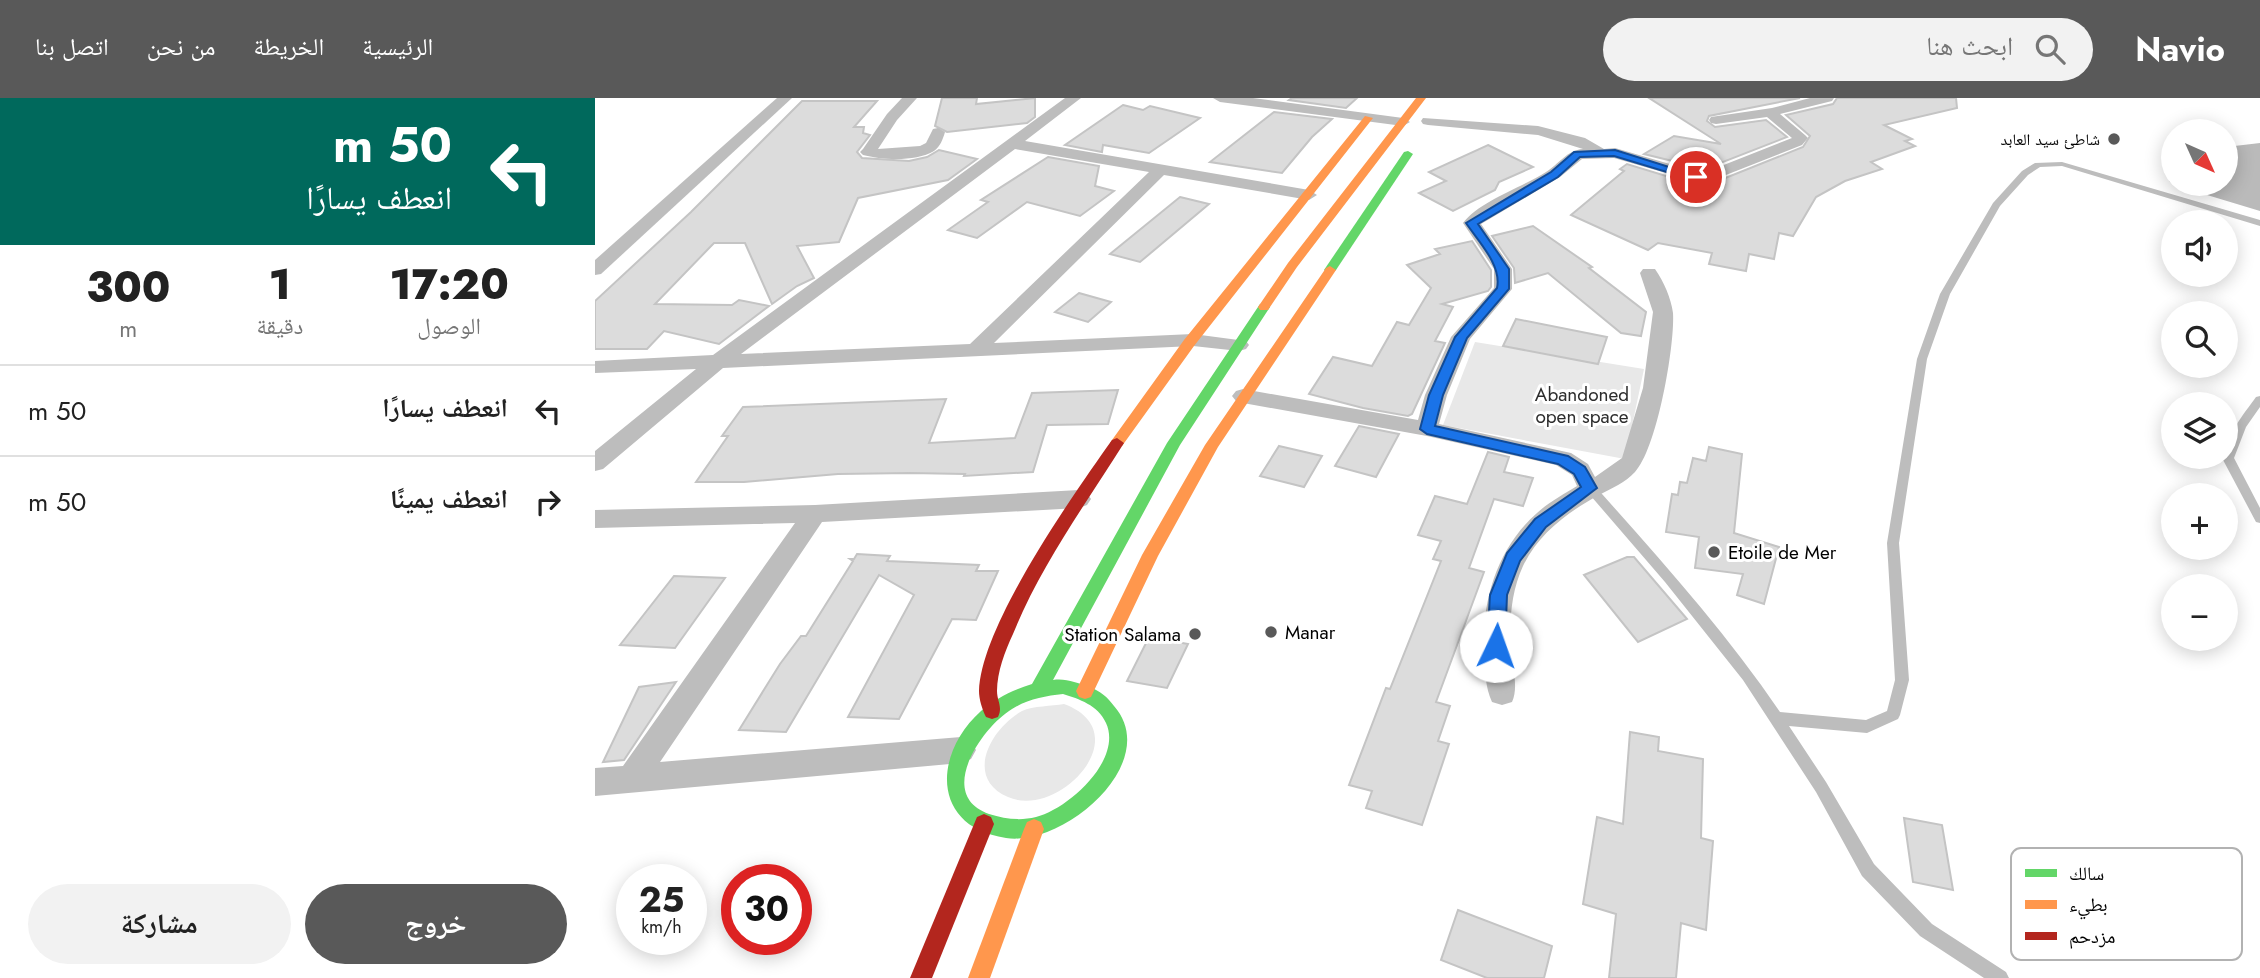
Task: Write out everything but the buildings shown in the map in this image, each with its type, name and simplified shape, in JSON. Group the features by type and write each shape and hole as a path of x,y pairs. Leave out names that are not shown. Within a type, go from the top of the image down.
{"main road":[{"path":"1039,689 1174,443 1292,265 1421,98"},
{"path":"1085,691 1150,555 1243,396 1439,106"},
{"path":"992,711 988,693 992,667 1008,626 1079,499 1193,340 1369,118"},
{"path":"1063,686 1085,691 1103,701 1115,717 1119,737 1116,759 1104,782 1086,802 1062,818 1034,829 1007,830 983,824 966,811 957,793 955,772 961,750 979,722 1015,697 1039,689 1063,686"},
{"path":"921,978 983,824"},
{"path":"979,978 1034,829"}],"street":[{"path":"599,263 785,98"},
{"path":"910,98 892,117 868,152 887,154 923,150 932,144 937,132"},
{"path":"595,463 717,362 1074,98"},
{"path":"1220,98 1272,101 1403,122"},
{"path":"1716,120 1827,98"},
{"path":"1427,429 1436,395 1461,337 1503,289 1505,281 1503,269 1472,223 1554,174 1578,154 1598,151 1634,157 1696,177 1718,175 1797,142 1800,138 1797,134 1774,119 1772,111"},
{"path":"1421,133 1557,134 1582,141 1598,151"},
{"path":"1014,144 1308,195"},
{"path":"974,352 1160,170"},
{"path":"1502,693 1496,646 1498,595 1513,558 1541,523 1590,488 1608,481 1630,463 1639,442 1663,338 1663,314 1658,289 1649,273"},
{"path":"595,367 974,352 1193,340 1239,345"},
{"path":"1243,396 1427,429 1563,459 1580,470 1590,488"},
{"path":"595,520 815,514 1079,499"},
{"path":"632,778 815,514"},
{"path":"595,782 961,750"}],"lane":[{"path":"1777,718 1867,727 1893,715 1902,680 1893,543 1922,359 1945,294 1975,239 1996,205 2025,173 2038,165 2062,164 2260,223"},
{"path":"2260,399 2241,426 2228,458 2260,519"},
{"path":"1590,488 1669,578 1748,676 1821,787 1868,870 1926,930 2000,978"}],"green space":[{"name":"Abandoned open space","path":"1475,342 1644,369 1625,459 1443,425"},
{"path":"1064,704 1086,717 1094,734 1093,752 1084,770 1068,785 1049,796 1028,801 1008,797 995,789 987,778 985,766 992,741 1000,729 1022,711"}],"shaded area":[{"path":"2260,143 2260,211 2210,196 2238,196 2238,146"}],"traffic: fast":[{"path":"1330,270 1408,154"},
{"path":"1039,689 1174,443 1264,307"},
{"path":"1063,686 1098,700 1115,720 1118,744 1109,770 1091,794 1066,814 1037,826 1006,829 977,819 964,807 957,793 955,778 965,745 975,730 998,708 1021,696 1063,686"}],"traffic: slow":[{"path":"1264,307 1292,265 1421,98"},
{"path":"1117,443 1189,343 1368,118"},
{"path":"1085,691 1150,555 1212,445 1330,270"},
{"path":"979,978 1034,829"}],"traffic: jam":[{"path":"992,711 988,690 993,665 1020,599 1061,528 1117,443"},
{"path":"921,978 984,824"}],"place":[{"name":"شاطئ سيد العابد","path":"2114,139"},
{"name":"Etoile de Mer","path":"1714,552"},
{"name":"Manar","path":"1271,632"},
{"name":"Station Salama","path":"1195,634"}],"route":[{"path":"1496,646 1498,595 1513,558 1541,523 1590,488 1580,470 1563,459 1427,429 1436,395 1461,337 1503,289 1505,281 1503,269 1472,223 1554,174 1578,154 1598,151 1615,153 1696,177"}]}
